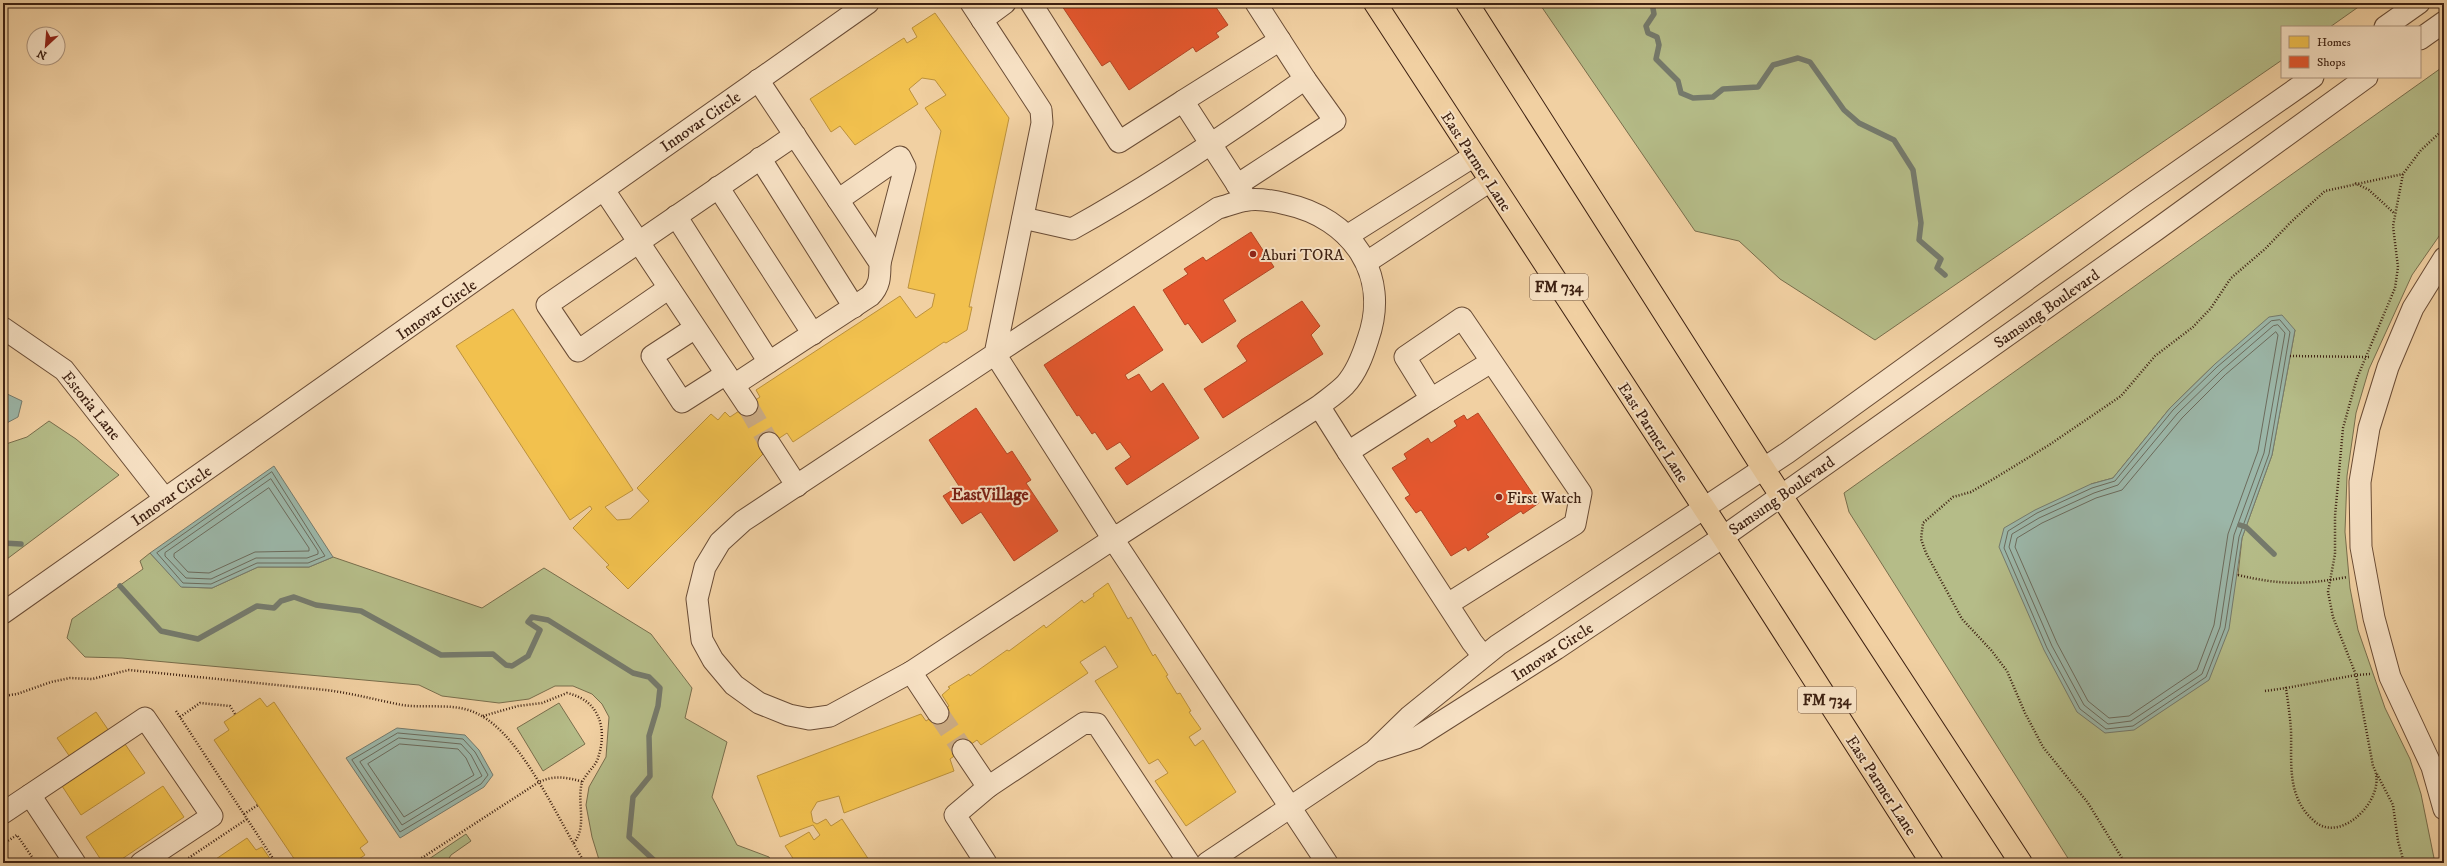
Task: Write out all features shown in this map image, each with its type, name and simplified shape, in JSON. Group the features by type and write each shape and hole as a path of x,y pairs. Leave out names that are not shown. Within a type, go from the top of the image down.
{"main road":[{"name":"East Parmer Lane","path":"1375,3 1490,182 1705,508 1932,863"},
{"path":"1467,3 1781,496 2020,863"}],"street":[{"name":"Innovar Circle","path":"3,613 868,3"},
{"path":"1005,3 977,11 1041,110 1042,123 995,354 1113,539 1328,863"},
{"path":"1031,3 1119,142 1280,40"},
{"path":"1183,101 1242,192 1305,208 1323,217 1347,236 1367,262 1376,299 1371,330 1361,361 1346,384 1320,406 1113,539 911,672 830,716 809,718 789,715 759,703 734,685 713,660 702,640 697,599 705,567 720,542 744,521 796,486 1242,192 1335,121 1305,79 1256,3"},
{"path":"2386,26 2419,3"},
{"path":"2421,38 2444,22"},
{"name":"Samsung Boulevard","path":"1705,508 1763,468 1787,454 2137,200 2312,78"},
{"name":"Samsung Boulevard","path":"1723,536 2156,230 2366,78"},
{"path":"1023,218 1072,229 1120,202 1212,145 1305,79"},
{"path":"758,80 880,263"},
{"path":"669,288 578,350 546,305 795,135"},
{"path":"1347,236 1474,156"},
{"path":"696,328 652,356 682,402 769,362 877,290 881,279 880,263 905,167 900,157 838,200"},
{"path":"760,158 854,306"},
{"path":"1367,262 1490,182"},
{"path":"718,187 813,334"},
{"path":"604,190 747,405"},
{"path":"676,216 769,362"},
{"path":"2444,258 2413,308 2388,366 2369,428 2360,482 2361,547 2374,618 2390,677 2432,767 2444,809"},
{"path":"1431,399 1405,357 1462,318 1581,493 1575,524 1448,604"},
{"name":"Estoria Lane","path":"3,328 64,370 165,499"},
{"path":"1348,452 1491,362"},
{"path":"1320,406 1348,452 1483,656"},
{"path":"769,443 796,486"},
{"name":"Innovar Circle","path":"1207,863 1292,808 1374,752 1409,718 1483,656 1705,508"},
{"name":"Innovar Circle","path":"1374,752 1416,738 1556,649 1723,536"},
{"path":"911,672 938,713"},
{"path":"3,812 146,718 212,816 141,863"},
{"path":"986,863 956,815 988,787 1084,723 1097,724 1189,863"},
{"path":"964,750 988,787"},
{"path":"30,795 75,863"}],"path":[{"path":"2125,863 2088,803 2043,747 2025,712 2007,671 1991,650 1962,619 1926,553 1921,539 1923,523 1953,497 1971,492 1995,478 2121,396 2155,356 2198,322 2211,308 2231,278 2265,249 2291,222 2325,191 2354,183 2403,174"},
{"path":"2354,183 2369,190 2394,213"},
{"path":"2290,356 2376,357"},
{"path":"2238,576 2267,582 2296,584 2350,576"},
{"path":"3,696 17,694 57,680 70,678 101,678 129,670 353,693 398,704 466,709 483,716 515,747 539,782 585,863"},
{"path":"2265,691 2356,675 2372,674"},
{"path":"2356,675 2373,766 2393,805 2398,841 2404,863"},
{"path":"2286,688 2291,731 2290,774 2296,795 2309,817 2322,828 2331,830 2347,824 2361,813 2374,795 2377,774"},
{"path":"483,716 518,706 542,703 567,693 589,703 597,711 601,725 600,748 598,758 581,786 580,832 573,844"},
{"path":"180,717 200,703 230,706 235,714"},
{"path":"176,711 276,863"},
{"path":"414,863 539,782 550,777 559,777 583,782"},
{"path":"244,814 258,805"},
{"path":"181,863 247,819"},
{"path":"3,844 17,835 36,863"},
{"path":"187,859 189,863"}],"green space":[{"path":"1539,3 2364,3 2331,26 2281,26 2281,61 1875,340 1780,279 1739,241 1695,231"},
{"path":"2444,66 2444,229 2412,275 2369,369 2356,413 2347,476 2345,532 2350,588 2358,630 2385,708 2410,759 2421,794 2435,863 2071,863 1849,512 1844,493","holes":["2295,330 2272,455 2242,538 2238,575 2091,484 2113,478 2170,408 2215,364"]},
{"path":"49,421 76,439 119,475 3,562 3,445 27,437"},
{"path":"150,553 182,587 212,588 258,567 309,567 333,557 482,608 544,568 651,634 692,688 685,718 727,742 712,797 737,845 769,857 773,863 600,863 592,837 586,805 589,787 606,757 609,717 602,704 592,694 573,686 555,686 529,699 499,703 442,696 419,685 122,658 85,657 67,638 72,619 143,569 140,561"},
{"path":"559,703 585,744 543,771 517,728"},
{"path":"466,834 471,841 451,855 446,863 423,863"}],"water":[{"path":"2282,315 2295,330 2272,455 2242,538 2229,629 2209,680 2134,730 2105,733 2077,712 2044,650 1999,547 2004,528 2035,510 2091,484 2113,478 2170,408 2215,364 2269,317"},
{"path":"3,392 22,401 18,417 3,425"},
{"path":"274,466 333,557 309,567 258,567 212,588 181,587 150,553"},
{"path":"397,728 465,735 479,750 493,775 484,787 400,838 346,758"}],"building: Homes":[{"path":"935,13 1009,118 969,307 972,307 967,330 946,343 944,342 793,442 787,433 775,441 773,439 761,452 763,454 628,589 606,567 609,565 573,528 592,509 590,506 570,520 456,346 513,309 633,490 605,507 617,520 630,519 649,501 637,488 711,414 718,420 725,412 730,417 760,397 756,390 900,296 916,318 932,307 935,294 908,288 941,131 925,108 946,95 935,80 922,78 909,89 918,104 855,145 840,126 831,132 810,99 904,38 907,43 917,37 912,28"},
{"path":"1108,583 1128,619 1131,617 1153,656 1155,654 1168,675 1166,676 1177,694 1180,693 1191,711 1189,712 1201,729 1189,737 1195,746 1203,740 1236,792 1186,826 1155,781 1168,773 1158,759 1149,764 1095,681 1118,667 1105,646 1080,662 1088,673 981,745 977,740 950,759 954,771 844,813 839,796 817,802 811,812 813,822 817,824 826,819 831,826 842,819 871,863 796,863 785,846 809,832 814,840 820,835 813,825 780,837 757,776 921,714 926,721 949,706 942,695 950,688 948,687 969,674 970,676 1007,650 1009,651 1044,625 1046,628 1082,600 1084,603 1094,596 1093,594"},
{"path":"260,698 267,707 274,702 368,842 360,848 365,855 353,863 297,863 214,740 229,730 224,722"},
{"path":"96,712 109,731 70,757 57,738"},
{"path":"125,744 145,773 81,815 62,786"},
{"path":"163,786 184,817 116,863 103,863 86,837"},
{"path":"247,838 256,850 262,847 273,863 210,863"}],"building: Shops":[{"path":"1060,3 1213,3 1228,25 1216,33 1219,37 1196,52 1193,47 1129,90 1110,61 1102,66"},
{"path":"1251,232 1274,267 1223,300 1236,321 1202,343 1188,323 1185,325 1163,290 1188,274 1184,269 1203,257 1206,261"},
{"path":"1302,301 1320,326 1311,335 1323,354 1223,418 1204,389 1247,361 1237,346 1241,340"},
{"path":"1134,306 1163,350 1125,375 1128,380 1139,374 1151,392 1163,383 1199,438 1127,485 1115,468 1131,457 1120,442 1107,450 1095,432 1092,434 1079,415 1077,416 1044,365"},
{"path":"976,408 1007,454 1012,451 1031,480 1026,483 1058,531 1014,561 981,512 962,524 943,496 959,486 929,440"},
{"path":"1478,413 1539,503 1523,514 1521,511 1486,534 1489,537 1468,551 1466,547 1451,556 1421,510 1416,513 1405,498 1410,495 1392,468 1407,459 1404,454 1428,438 1431,443 1457,426 1454,421 1464,415 1467,420"}],"waterway":[{"path":"1652,3 1654,14 1646,26 1648,33 1657,37 1659,45 1656,59 1678,81 1681,93 1693,98 1713,97 1723,89 1758,87 1773,65 1798,58 1810,62 1844,110 1859,123 1894,140 1913,170 1921,223 1919,240 1941,259 1937,268 1945,275"},
{"path":"2240,525 2246,527 2274,554"},
{"path":"3,543 21,544"},
{"path":"120,586 161,631 198,639 257,606 274,608 281,601 294,597 316,605 361,611 441,655 493,654 506,665 512,666 528,656 540,630 528,622 532,617 548,620 633,673 649,677 660,688 658,706 649,736 650,776 633,797 629,837 657,863"}],"tunnel":[{"path":"747,405 769,443"},
{"path":"938,713 963,750"}],"place":[{"name":"Aburi TORA","path":"1253,254"},
{"name":"First Watch","path":"1499,497"}],"district":[{"name":"EastVillage","path":"990,494"}]}
